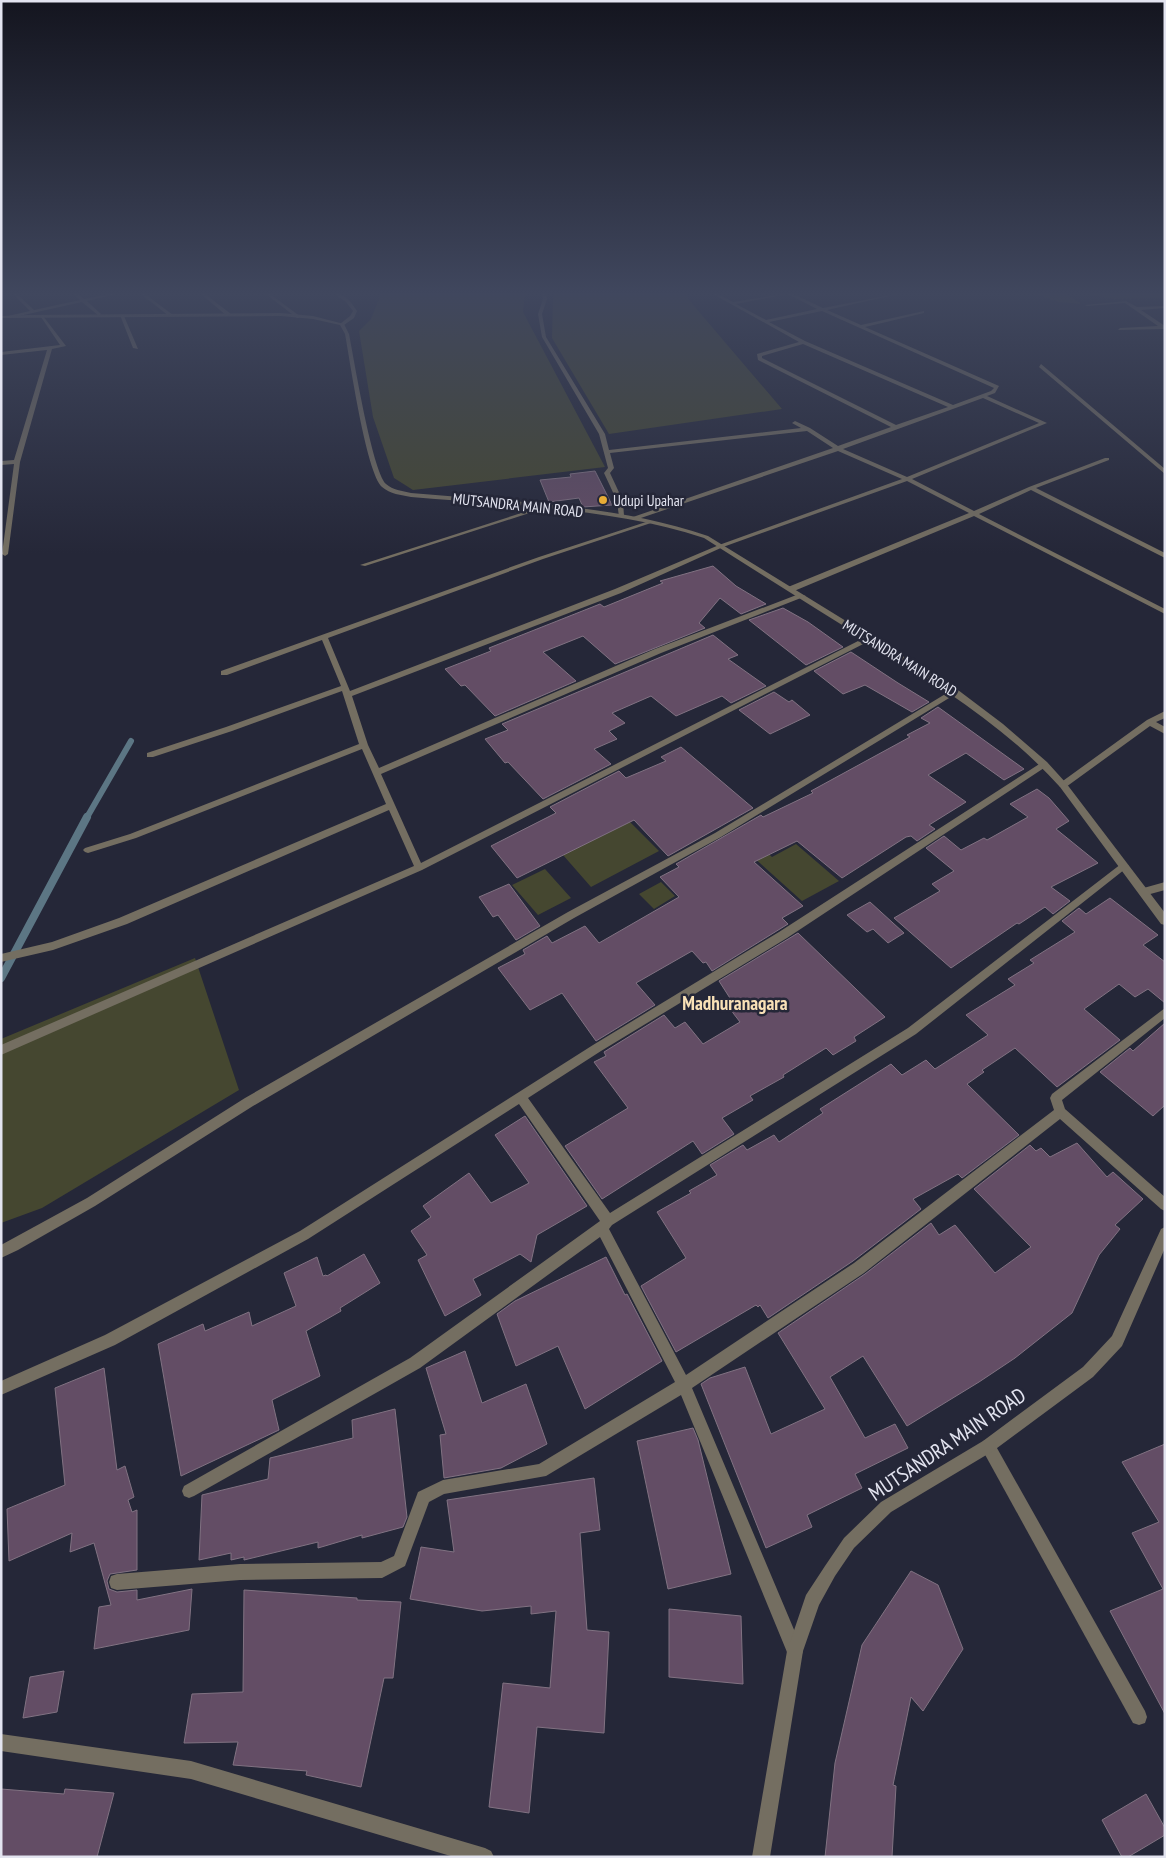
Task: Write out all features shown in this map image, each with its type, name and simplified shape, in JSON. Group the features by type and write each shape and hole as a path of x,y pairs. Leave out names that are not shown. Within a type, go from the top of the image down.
{"street":[{"path":"5,554 17,462 41,381"},
{"name":"MUTSANDRA MAIN ROAD","path":"356,381 376,475 384,486 395,492 622,516 687,530 706,537 721,546 956,692 1000,726 1044,764 1063,784 1165,921"},
{"path":"570,381 602,434 611,468 607,473 620,501 622,516"},
{"path":"803,381 895,427"},
{"path":"892,381 953,407"},
{"path":"635,518 770,474 983,396 993,392 997,387 983,381"},
{"path":"1058,381 1165,472"},
{"path":"150,755 346,691 618,591 721,546 907,479 1044,423 983,396"},
{"path":"795,423 837,448 907,479 1163,609"},
{"path":"606,452 808,429"},
{"path":"791,589 939,529 971,513 1031,488 1107,459"},
{"path":"1,463 17,462"},
{"path":"1031,488 1165,556"},
{"path":"364,565 545,507"},
{"path":"224,673 541,558 652,522"},
{"path":"377,772 658,651 802,596"},
{"path":"323,636 346,691 364,745 419,868"},
{"path":"1,1050 419,868 869,639"},
{"path":"1,1252 91,1202 257,1097 571,915 718,835 956,692"},
{"path":"1063,784 1150,722 1165,714"},
{"path":"1150,722 1165,731"},
{"path":"88,850 134,836 364,745"},
{"path":"1,1388 110,1340 304,1234 597,1048 810,918 1044,764"},
{"path":"1,958 53,946 123,921 390,806"},
{"path":"189,1490 415,1362 605,1225 912,1030 1124,866"},
{"path":"1143,892 1165,886"},
{"path":"1165,1012 1056,1098 1060,1112 1165,1205"},
{"path":"521,1097 605,1225 684,1385 795,1651"},
{"path":"117,1582 240,1572 382,1570 400,1561 423,1497 443,1487 541,1471 684,1385 859,1268 1060,1112"},
{"name":"MUTSANDRA MAIN ROAD","path":"761,1857 795,1651 812,1600 849,1543 886,1507 988,1446 1088,1372 1117,1341 1165,1234"},
{"path":"988,1446 1139,1716"},
{"path":"1,1742 191,1770 486,1857"}],"green space":[{"path":"367,381 559,381 605,467 413,490 394,478 373,417"},
{"path":"577,381 758,381 782,409 609,434"},
{"path":"630,822 659,851 591,887 563,855"},
{"path":"743,831 772,857 796,844 839,881 802,901 732,838"},
{"path":"545,869 571,898 538,915 512,885"},
{"path":"661,882 675,896 654,909 639,894"},
{"path":"195,958 239,1090 42,1208 1,1223 1,1039"}],"building":[{"path":"595,471 612,505 583,507 579,498 549,502 540,480 571,477 570,474"},
{"path":"713,566 736,586 766,604 741,614 720,598 699,623 705,628 615,664 583,636 543,652 576,681 495,716 465,685 461,686 445,669 491,651 489,648 600,604 604,607 663,583 660,581"},
{"path":"783,608 808,622 843,647 806,665 749,620"},
{"path":"713,635 738,655 728,659 766,686 731,703 722,696 676,716 651,696 612,713 625,723 609,731 617,739 594,749 611,764 543,799 508,762 505,763 485,739 508,730 502,724"},
{"path":"851,652 929,702 912,712 865,685 843,694 814,671"},
{"path":"774,692 789,702 792,700 810,715 770,734 739,710"},
{"path":"938,707 1024,769 1004,780 966,753 928,775 966,802 929,825 935,829 917,841 911,836 906,837 842,878 797,841 754,862 803,906 782,918 788,924 712,971 706,962 703,963 692,951 636,983 655,1005 596,1041 562,993 530,1010 498,968 525,954 523,950 547,936 552,943 585,926 599,943 679,897 660,877 679,867 676,864 761,815 763,817 813,793 811,791 910,737 907,735 930,723 921,718"},
{"path":"681,747 753,808 668,856 634,820 517,878 491,846 556,813 550,807 619,771 626,778 666,761 661,757"},
{"path":"1037,789 1049,798 1069,821 1056,829 1098,863 1051,887 1070,901 1053,914 1045,907 1019,924 1017,923 951,968 894,918 940,891 932,884 954,871 926,848 944,836 961,850 984,838 987,840 1028,817 1010,804"},
{"path":"509,884 540,926 516,940 498,915 493,917 479,897"},
{"path":"1110,898 1158,935 1143,945 1165,962 1165,1003 1148,989 1135,997 1119,984 1084,1009 1120,1040 1057,1087 1015,1048 982,1070 984,1072 967,1084 1019,1135 962,1178 958,1174 913,1199 921,1209 853,1261 768,1318 760,1305 758,1307 756,1305 676,1352 641,1286 686,1258 657,1212 691,1193 689,1191 717,1175 710,1165 743,1145 747,1150 774,1135 779,1142 823,1113 820,1109 891,1064 902,1075 926,1060 935,1069 988,1035 966,1015 1015,985 1008,979 1034,963 1030,960 1075,932 1062,921 1079,908 1086,914"},
{"path":"870,902 904,933 888,943 873,929 867,932 847,915"},
{"path":"798,933 885,1017 854,1037 856,1041 833,1055 826,1048 783,1075 784,1077 750,1096 753,1100 722,1118 734,1134 702,1154 693,1141 602,1199 565,1146 628,1108 594,1062 606,1056 604,1052 664,1015 675,1028 685,1022 703,1044 740,1022 730,1009 735,1006 719,981"},
{"path":"1165,1023 1165,1105 1153,1116 1100,1072 1130,1048 1133,1051"},
{"path":"525,1116 587,1206 537,1235 531,1262 520,1254 473,1279 481,1295 445,1316 418,1260 427,1255 411,1231 431,1217 423,1206 469,1173 491,1203 529,1183 495,1135"},
{"path":"1077,1143 1107,1177 1113,1172 1143,1199 1115,1225 1120,1229 1099,1255 1072,1313 1015,1358 907,1426 863,1356 830,1377 865,1438 895,1424 908,1448 855,1474 862,1488 807,1515 812,1527 766,1548 701,1384 710,1378 745,1367 771,1434 825,1409 778,1333 865,1274 931,1223 939,1235 955,1225 995,1273 1031,1247 974,1189 1030,1145 1036,1151 1041,1148 1050,1157"},
{"path":"364,1254 380,1283 340,1308 341,1311 306,1331 320,1376 272,1400 279,1430 181,1476 158,1344 203,1324 205,1331 249,1312 252,1326 296,1306 284,1273 317,1257 323,1276 327,1276"},
{"path":"606,1257 662,1361 585,1409 558,1346 516,1366 497,1314 515,1301"},
{"path":"465,1351 482,1403 526,1384 547,1444 501,1468 444,1478 440,1435 446,1434 426,1368"},
{"path":"104,1368 117,1470 125,1466 134,1497 128,1500 132,1512 137,1510 137,1570 110,1574 107,1581 109,1589 117,1592 137,1590 137,1600 192,1589 189,1630 94,1649 99,1607 111,1605 94,1543 70,1552 72,1533 9,1561 7,1509 65,1485 55,1388"},
{"path":"395,1409 407,1517 403,1527 362,1538 362,1535 318,1548 318,1542 244,1560 244,1557 231,1560 231,1553 199,1560 202,1495 268,1479 270,1458 353,1438 352,1420"},
{"path":"693,1428 698,1440 731,1574 668,1589 637,1441"},
{"path":"1165,1444 1165,1714 1110,1611 1163,1589 1132,1533 1159,1522 1122,1462"},
{"path":"594,1478 600,1530 580,1533 587,1630 609,1632 604,1733 537,1727 529,1813 489,1807 503,1683 550,1688 556,1611 531,1614 531,1606 482,1611 410,1599 421,1547 454,1552 447,1500"},
{"path":"911,1571 938,1585 963,1649 923,1711 911,1697 893,1785 896,1786 892,1857 825,1857 835,1763 862,1645"},
{"path":"244,1590 401,1602 393,1678 384,1678 361,1787 306,1775 307,1771 233,1765 238,1742 184,1743 192,1694 243,1692"},
{"path":"669,1609 741,1616 743,1684 669,1677"},
{"path":"64,1671 57,1712 23,1718 30,1677"},
{"path":"1,1789 64,1794 65,1789 114,1793 97,1857 1,1857"},
{"path":"1146,1794 1165,1828 1165,1835 1128,1857 1122,1857 1102,1820"}],"waterway":[{"path":"86,819 131,741"},
{"path":"1,978 87,817"}],"place":[{"name":"Udupi Upahar","path":"603,500"}],"district":[{"name":"Madhuranagara","path":"735,1003"}]}
